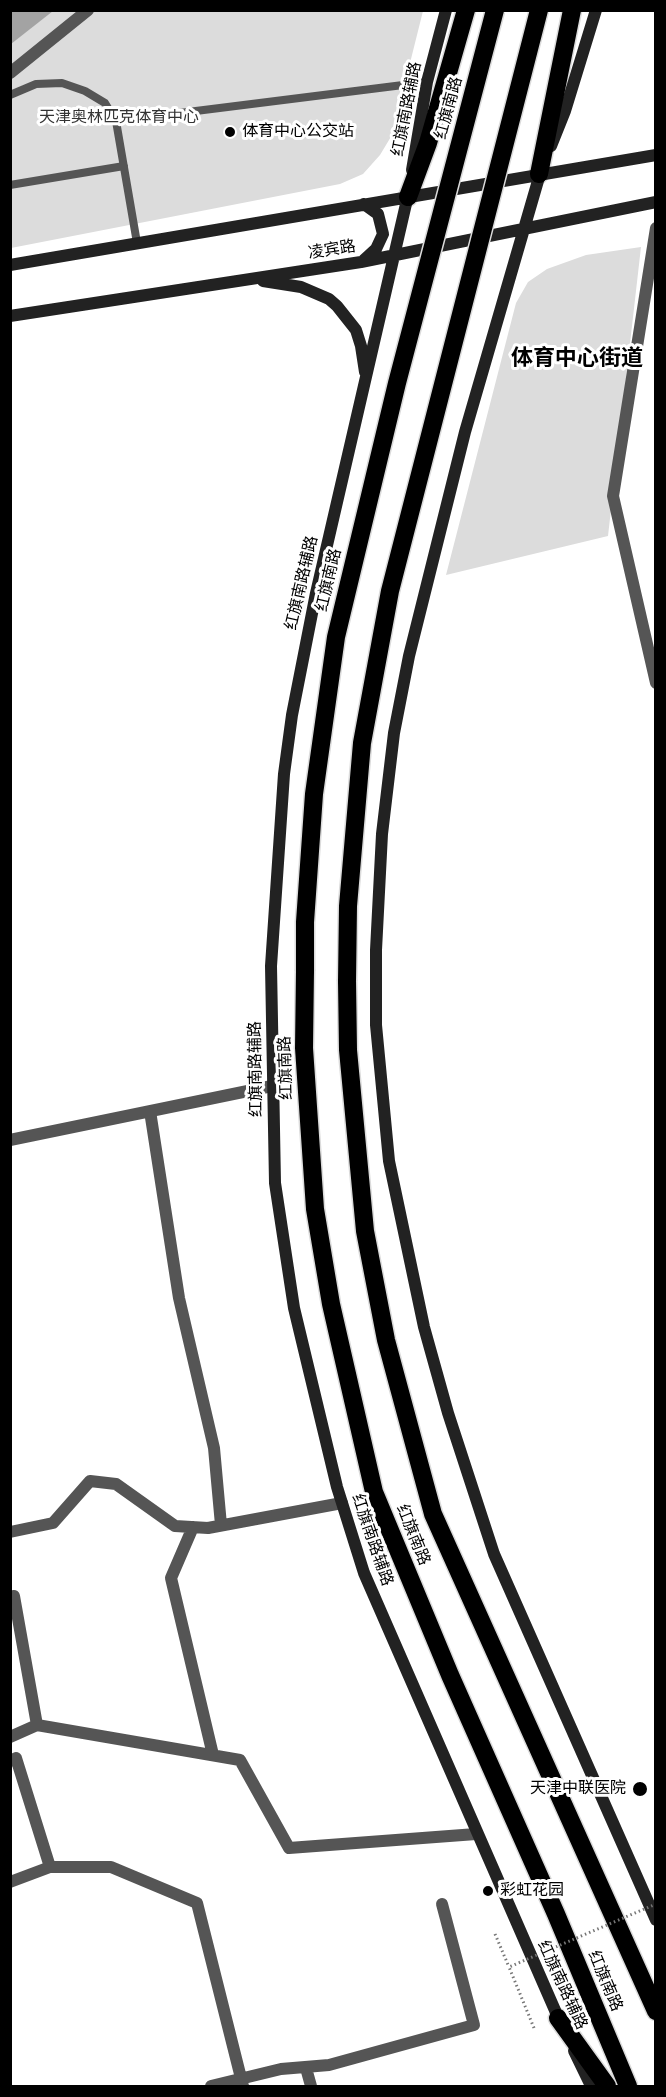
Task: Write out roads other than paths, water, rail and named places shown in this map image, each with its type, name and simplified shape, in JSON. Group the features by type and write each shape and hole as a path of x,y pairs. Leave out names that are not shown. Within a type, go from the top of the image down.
{"highway":[{"path":"408,197 428,143 466,10"},
{"name":"红旗南路","path":"495,10 397,383 336,637 314,794 308,868 304,1048 315,1209 331,1304 374,1492 450,1675 556,1914 628,2086"},
{"name":"红旗南路","path":"539,10 390,591 362,743 349,894 348,1050 365,1231 386,1340 433,1514 656,2011"},
{"path":"539,174 572,10"},
{"path":"558,2018 607,2086"}],"main road":[{"name":"红旗南路辅路","path":"447,10 427,81 396,255 316,593 292,715 284,774 271,966 275,1183 294,1308 342,1503 364,1573 476,1834 591,2086"},
{"path":"596,10 566,111 539,174 523,228 465,432 409,656 394,733 382,834 376,950 376,1025 389,1161 423,1327 448,1413 494,1554 656,1920"},
{"path":"10,265 656,155"},
{"name":"凌宾路","path":"10,316 361,262 656,202"},
{"path":"361,262 376,249 383,234 378,214 364,204"},
{"path":"246,280 301,287 329,299 338,306 356,330 361,346 365,385"}],"street":[{"path":"10,73 88,10"},
{"path":"656,228 613,496 656,683"},
{"path":"10,1140 272,1086"},
{"path":"150,1111 179,1298 214,1448 221,1525"},
{"path":"10,1532 53,1522 90,1481 116,1484 175,1526 221,1525 342,1503"},
{"path":"193,1527 171,1578 213,1755"},
{"path":"14,1596 37,1725"},
{"path":"10,1737 37,1725 240,1760 289,1848 476,1834"},
{"path":"10,1761 16,1758 50,1867"},
{"path":"10,1882 50,1867 111,1867 197,1903 242,2083"},
{"path":"212,2086 242,2083 281,2069 329,2065 474,2025 442,1904"},
{"path":"306,2068 311,2086"}],"lane":[{"path":"116,121 427,81"},
{"path":"10,95 36,84 62,84 86,90 105,103 116,121 137,243"},
{"path":"10,185 124,166"}],"place":[{"name":"体育中心公交站","path":"230,132"},
{"name":"天津中联医院","path":"640,1789"},
{"name":"彩虹花园","path":"488,1891"}],"district":[{"name":"体育中心街道","path":"577,359"}],"park label":[{"name":"天津奥林匹克体育中心","path":"119,118"}]}
